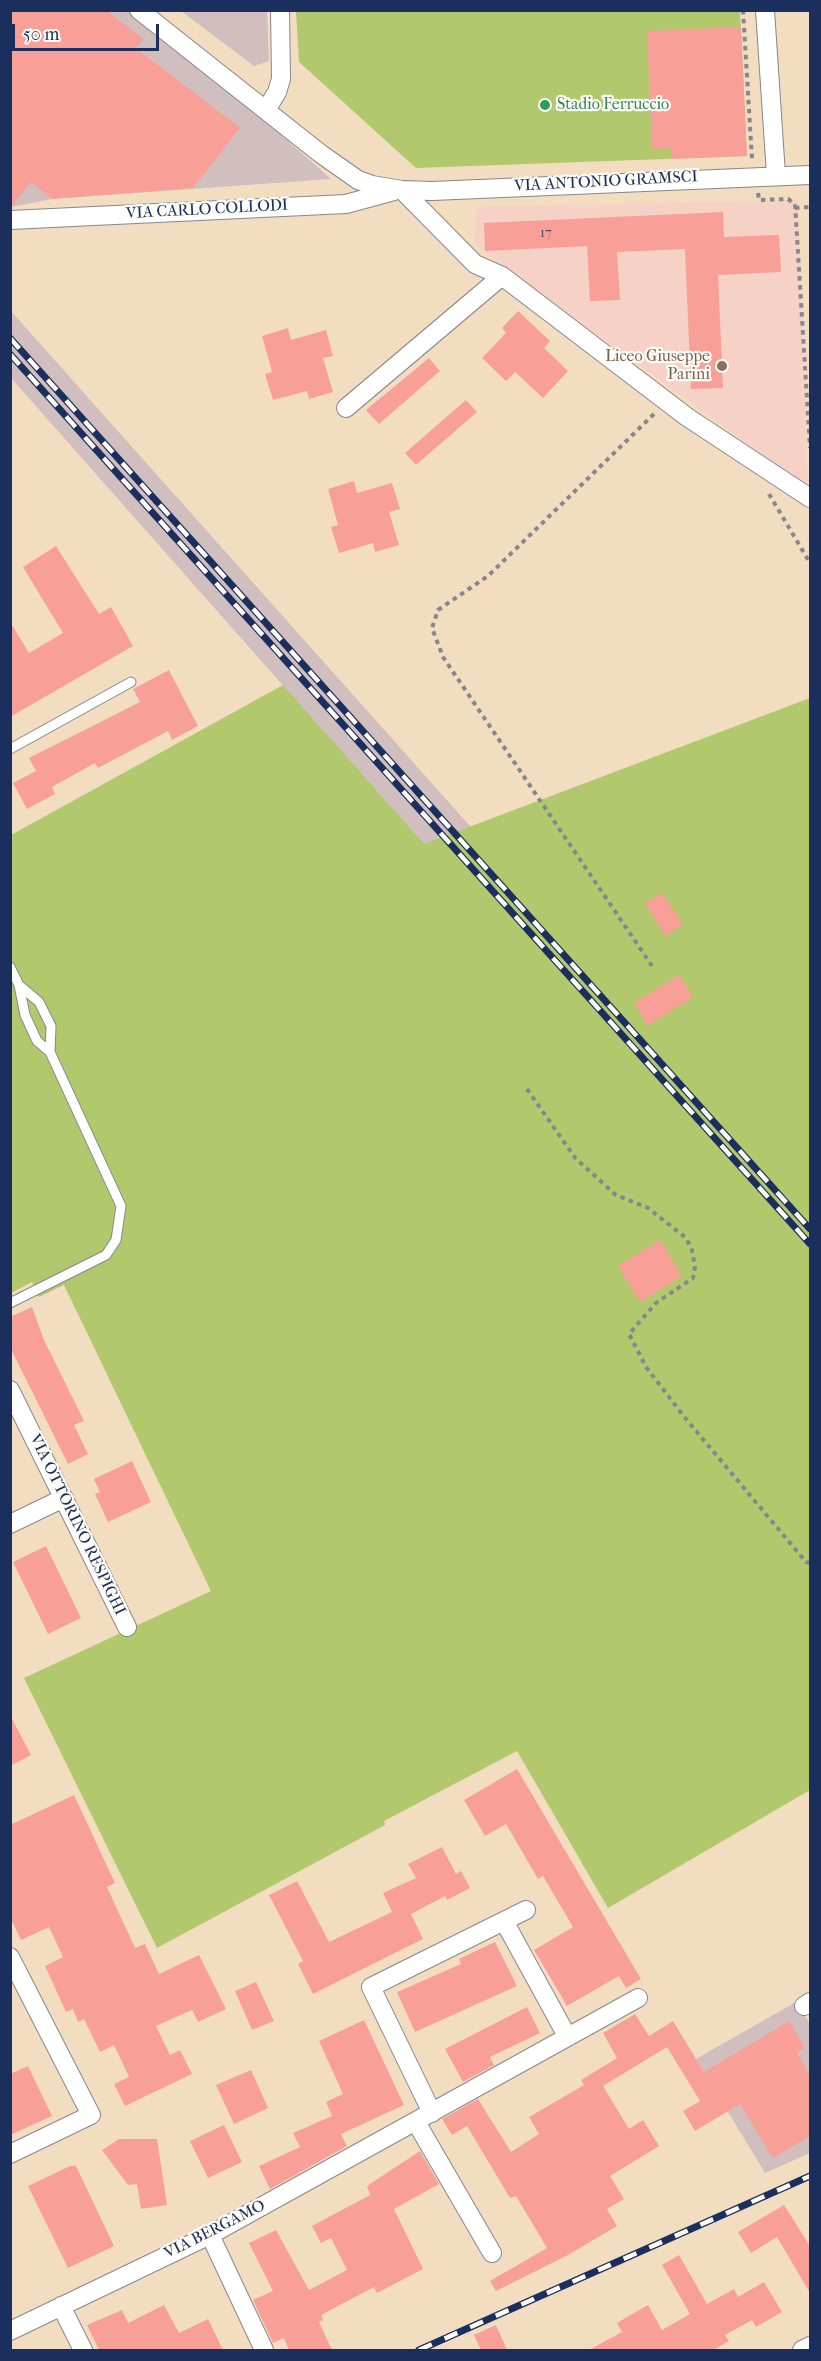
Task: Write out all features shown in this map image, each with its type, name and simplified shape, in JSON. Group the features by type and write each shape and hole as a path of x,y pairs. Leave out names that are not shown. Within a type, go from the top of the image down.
{"street":[{"path":"139,10 358,180 402,190 475,264 502,276 666,402 750,461 810,498"},
{"path":"266,110 277,92 281,79 280,10"},
{"path":"765,10 776,175"},
{"name":"VIA ANTONIO GRAMSCI","path":"402,190 810,175"},
{"name":"VIA CARLO COLLODI","path":"10,220 346,204 402,190"},
{"path":"346,408 502,276"},
{"name":"VIA OTTORINO RESPIGHI","path":"10,1390 127,1627"},
{"path":"10,1524 64,1498"},
{"path":"432,2112 371,1987 526,1910"},
{"path":"504,1921 567,2036"},
{"path":"10,1957 91,2115 10,2154"},
{"name":"VIA BERGAMO","path":"10,2331 210,2235 638,1998"},
{"path":"416,2122 492,2253"},
{"path":"210,2235 264,2350"},
{"path":"62,2306 83,2350"},
{"path":"802,2350 810,2346"}],"lane":[{"path":"10,749 131,682"},
{"path":"10,967 19,985 25,1014 37,1041 50,1052 122,1206 116,1240 106,1255 10,1303"},
{"path":"19,985 39,1002 51,1026 50,1052"}],"path":[{"path":"743,10 755,176 759,200 790,199 795,208 810,448"},
{"path":"795,208 810,207"},
{"path":"652,966 443,657 432,628 438,610 488,576 666,402"},
{"path":"765,488 810,563"},
{"path":"527,1089 576,1159 616,1195 648,1208 686,1238 692,1250 693,1278 656,1304 629,1334 646,1367 686,1419 806,1562 810,1563"}],"shaded area":[{"path":"11,11 129,11 253,110 331,179 52,199 11,207"},
{"path":"181,11 267,11 269,61 254,66"},
{"name":"Liceo Giuseppe Parini","path":"798,200 808,488 475,245 476,207"},
{"path":"10,310 650,1028 424,845 11,378"},
{"path":"796,2002 810,2024 810,2153 765,2173 696,2059"}],"green space":[{"name":"Stadio Ferruccio","path":"296,11 740,11 747,156 416,168 299,62"},
{"path":"283,685 424,844 810,698 810,1790 608,1908 517,1751 384,1821 385,1825 157,1948 24,1678 211,1591 64,1285 39,1297 32,1282 11,1293 11,835"}],"building":[{"path":"10,10 106,10 143,39 136,48 240,128 193,188 52,199 31,182 10,208"},
{"path":"741,27 747,156 672,159 672,148 652,149 647,31"},
{"path":"723,212 724,237 779,235 781,272 718,275 723,388 691,389 685,249 617,252 620,300 590,301 587,246 485,251 484,223"},
{"path":"518,311 550,341 544,348 568,371 543,398 515,372 506,381 482,358 506,333 502,328"},
{"path":"288,328 291,340 326,330 333,356 323,358 333,392 309,399 307,391 273,400 265,374 272,372 262,336"},
{"path":"429,358 440,371 379,424 366,410"},
{"path":"466,400 477,412 416,465 405,453"},
{"path":"354,481 357,493 392,483 400,509 389,512 399,545 375,552 373,543 339,553 331,527 338,525 328,489"},
{"path":"56,546 99,614 111,607 133,646 10,717 10,622 29,653 63,633 23,567"},
{"path":"169,670 198,726 172,740 168,731 98,768 95,763 52,787 55,794 27,809 13,783 36,771 29,758 140,702 133,689"},
{"path":"662,893 683,924 665,936 645,903"},
{"path":"679,975 693,997 648,1026 634,1003"},
{"path":"660,1240 682,1276 640,1302 618,1266"},
{"path":"32,1307 44,1340 84,1421 74,1425 88,1454 68,1464 10,1347 10,1317"},
{"path":"132,1461 151,1502 108,1522 95,1494 100,1492 94,1479"},
{"path":"46,1546 81,1618 48,1634 13,1562"},
{"path":"10,1715 31,1755 10,1766"},
{"path":"517,1769 641,1979 626,1988 619,1976 567,2006 534,1950 573,1927 543,1876 538,1879 506,1824 485,1836 464,1800"},
{"path":"74,1795 115,1883 107,1887 135,1948 145,1944 159,1974 199,1955 226,2009 198,2022 192,2010 156,2026 170,2055 180,2050 192,2074 125,2106 114,2084 129,2077 114,2045 100,2052 84,2019 78,2022 73,2009 66,2012 45,1966 63,1957 49,1927 21,1940 10,1917 10,1825"},
{"path":"442,1847 456,1874 461,1871 470,1888 447,1900 445,1896 411,1914 423,1939 313,1994 298,1964 303,1961 269,1895 297,1881 329,1942 392,1912 383,1893 416,1878 408,1864"},
{"path":"495,1942 517,1986 415,2032 397,1992 461,1964 459,1959"},
{"path":"256,1982 274,2021 252,2030 235,1991"},
{"path":"527,2007 540,2033 490,2057 494,2065 463,2082 445,2049"},
{"path":"635,2014 649,2036 673,2021 704,2072 789,2021 805,2048 797,2053 810,2076 810,2136 773,2158 740,2104 695,2131 683,2111 700,2101 667,2047 603,2086 629,2129 643,2120 659,2146 610,2176 624,2199 607,2209 617,2226 568,2255 496,2291 490,2281 547,2248 516,2196 510,2198 467,2126 452,2135 442,2119 478,2099 511,2152 539,2134 529,2117 584,2085 581,2080 617,2058 603,2033"},
{"path":"364,2020 404,2105 341,2134 347,2146 270,2189 259,2166 300,2147 293,2133 332,2116 326,2102 343,2094 319,2041"},
{"path":"28,2066 52,2116 10,2135 10,2074"},
{"path":"251,2070 268,2108 234,2124 216,2085"},
{"path":"224,2125 242,2162 208,2178 190,2141"},
{"path":"119,2139 157,2139 167,2205 141,2209 137,2184 128,2185 102,2150"},
{"path":"420,2151 439,2184 394,2209 423,2269 377,2293 374,2287 321,2315 323,2320 319,2322 332,2350 289,2350 284,2338 273,2343 253,2300 273,2291 249,2243 276,2230 309,2290 347,2270 331,2238 321,2243 312,2226 370,2195 367,2186"},
{"path":"70,2166 76,2166 114,2246 68,2268 28,2186"},
{"path":"784,2205 810,2246 810,2293 777,2237 751,2253 738,2232"},
{"path":"679,2255 707,2304 734,2289 738,2297 764,2282 782,2312 756,2327 752,2320 725,2335 729,2341 713,2350 589,2350 622,2332 617,2323 648,2305 662,2330 690,2314 662,2265"},
{"path":"164,2305 179,2333 208,2319 223,2350 99,2350 87,2325 122,2310 128,2323"},
{"path":"496,2325 507,2350 481,2350 474,2335"}],"railway":[{"path":"10,338 810,1229"},
{"path":"10,354 810,1244"},
{"path":"419,2350 810,2176"}],"place":[{"name":"Stadio Ferruccio","path":"545,105"},
{"name":"Liceo Giuseppe Parini","path":"722,366"}]}
